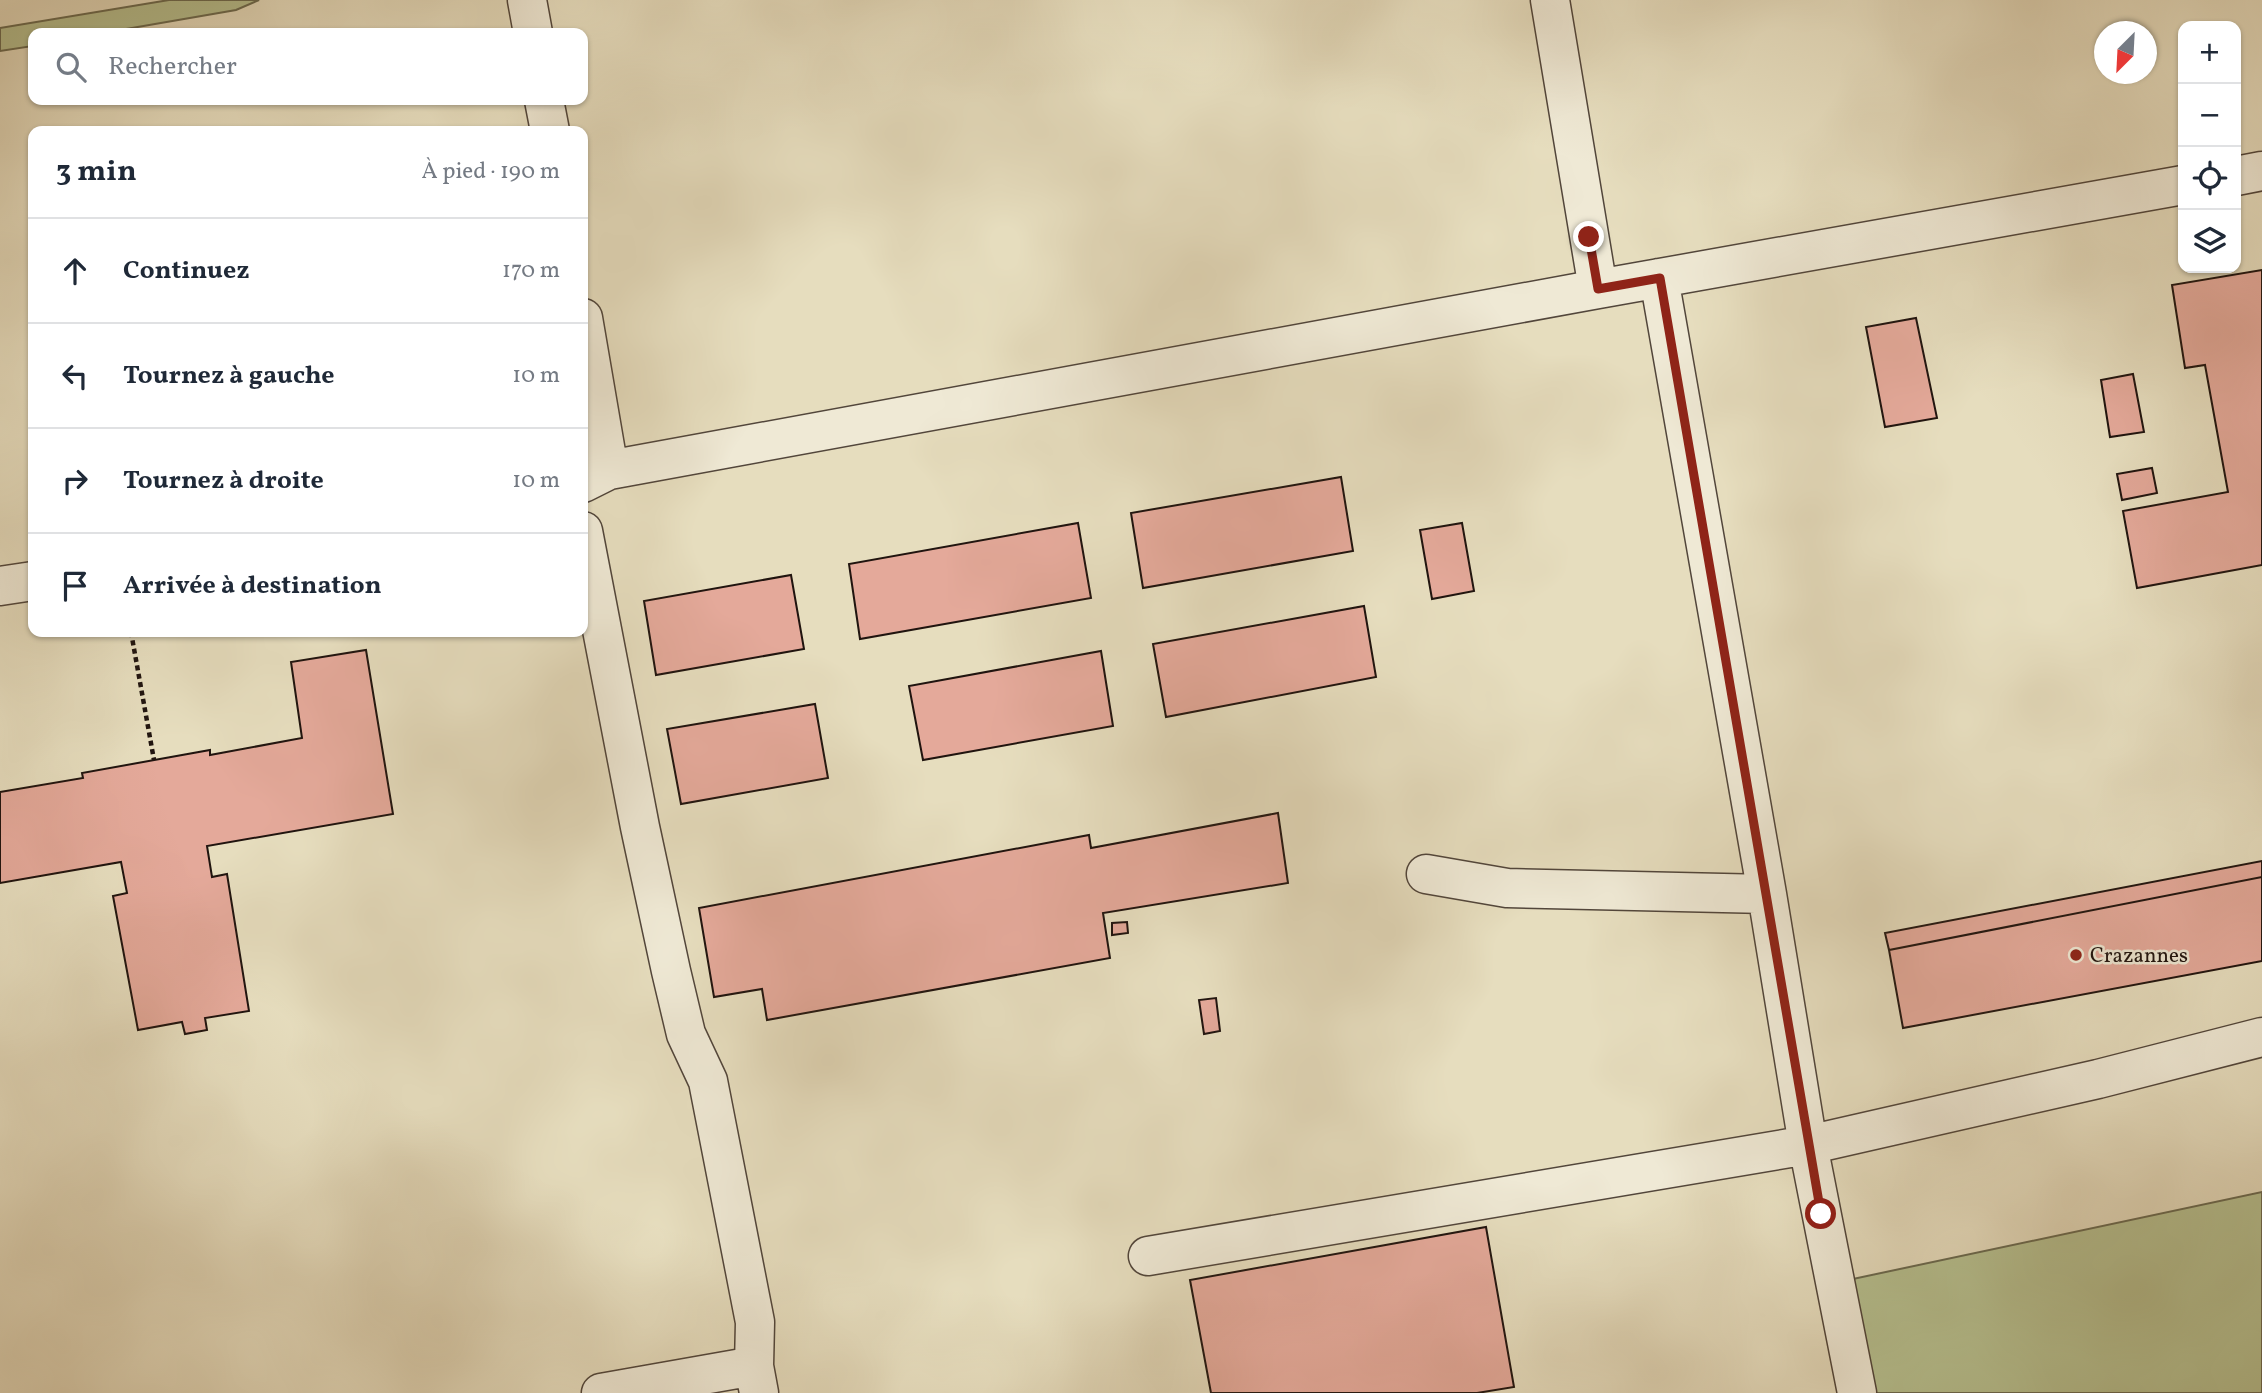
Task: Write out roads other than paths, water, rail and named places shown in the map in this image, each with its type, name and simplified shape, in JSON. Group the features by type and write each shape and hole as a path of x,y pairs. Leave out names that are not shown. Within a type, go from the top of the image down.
{"street":[{"path":"527,0 532,28"},
{"path":"1550,0 1598,289"},
{"path":"545,105 549,126"},
{"path":"2241,175 2262,171"},
{"path":"588,379 596,477 1598,289 2178,186"},
{"path":"1660,278 1808,1144 1857,1393"},
{"path":"588,557 671,971 686,1034 708,1081 755,1322 757,1379 601,1393"},
{"path":"0,586 28,581"},
{"path":"1426,874 1507,888 1767,894"},
{"path":"1147,1256 1808,1144 2098,1079 2262,1037"}],"place":[{"name":"Crazannes","path":"2076,955"}]}
